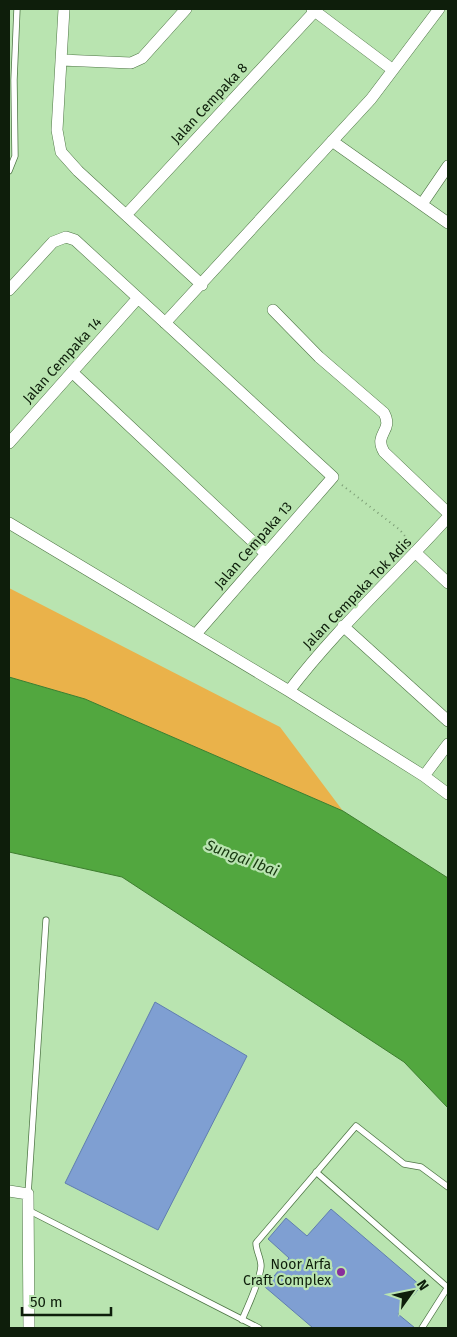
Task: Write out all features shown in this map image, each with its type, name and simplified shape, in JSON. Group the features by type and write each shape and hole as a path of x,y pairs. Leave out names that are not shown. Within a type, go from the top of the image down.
{"street":[{"path":"64,9 57,130 61,152 78,172 202,285"},
{"path":"61,60 131,63 142,58 186,9"},
{"path":"165,323 202,285 371,99 439,9"},
{"path":"313,10 393,70"},
{"name":"Jalan Cempaka 8","path":"126,215 313,10"},
{"path":"332,141 448,223"},
{"path":"422,204 448,166"},
{"path":"9,290 53,242 66,237 75,240 333,477"},
{"name":"Jalan Cempaka 14","path":"9,443 138,298"},
{"path":"273,310 318,357 384,413 387,425 380,440 380,446 448,513"},
{"path":"72,372 265,553"},
{"name":"Jalan Cempaka 13","path":"196,634 333,477"},
{"name":"Jalan Cempaka Tok Adis","path":"289,691 343,626 427,542 445,521"},
{"path":"9,523 289,691 424,776 448,794"},
{"path":"415,552 448,583"},
{"path":"343,626 448,721"},
{"path":"424,776 448,744"},
{"path":"9,1190 28,1194 28,1328"}],"lane":[{"path":"9,172 15,156 11,134 11,86 17,9"},
{"path":"28,1194 46,920"},
{"path":"242,1320 260,1273 260,1260 256,1243 356,1126 404,1164 421,1167 448,1187"},
{"path":"316,1172 448,1287 422,1328"},
{"path":"28,1210 258,1328"}],"path":[{"path":"333,477 400,530 415,552"}],"shaded area":[{"path":"9,588 280,727 343,811 85,699 9,677"}],"water":[{"name":"Sungai Ibai","path":"9,677 85,699 343,811 448,878 448,1108 404,1062 122,877 9,852"}],"building":[{"path":"155,1002 247,1056 158,1230 65,1183"},
{"name":"Noor Arfa Craft Complex","path":"331,1209 421,1286 398,1314 415,1328 313,1328 265,1287 289,1258 268,1239 286,1218 307,1236"}],"place":[{"name":"Noor Arfa Craft Complex","path":"341,1272"}]}
